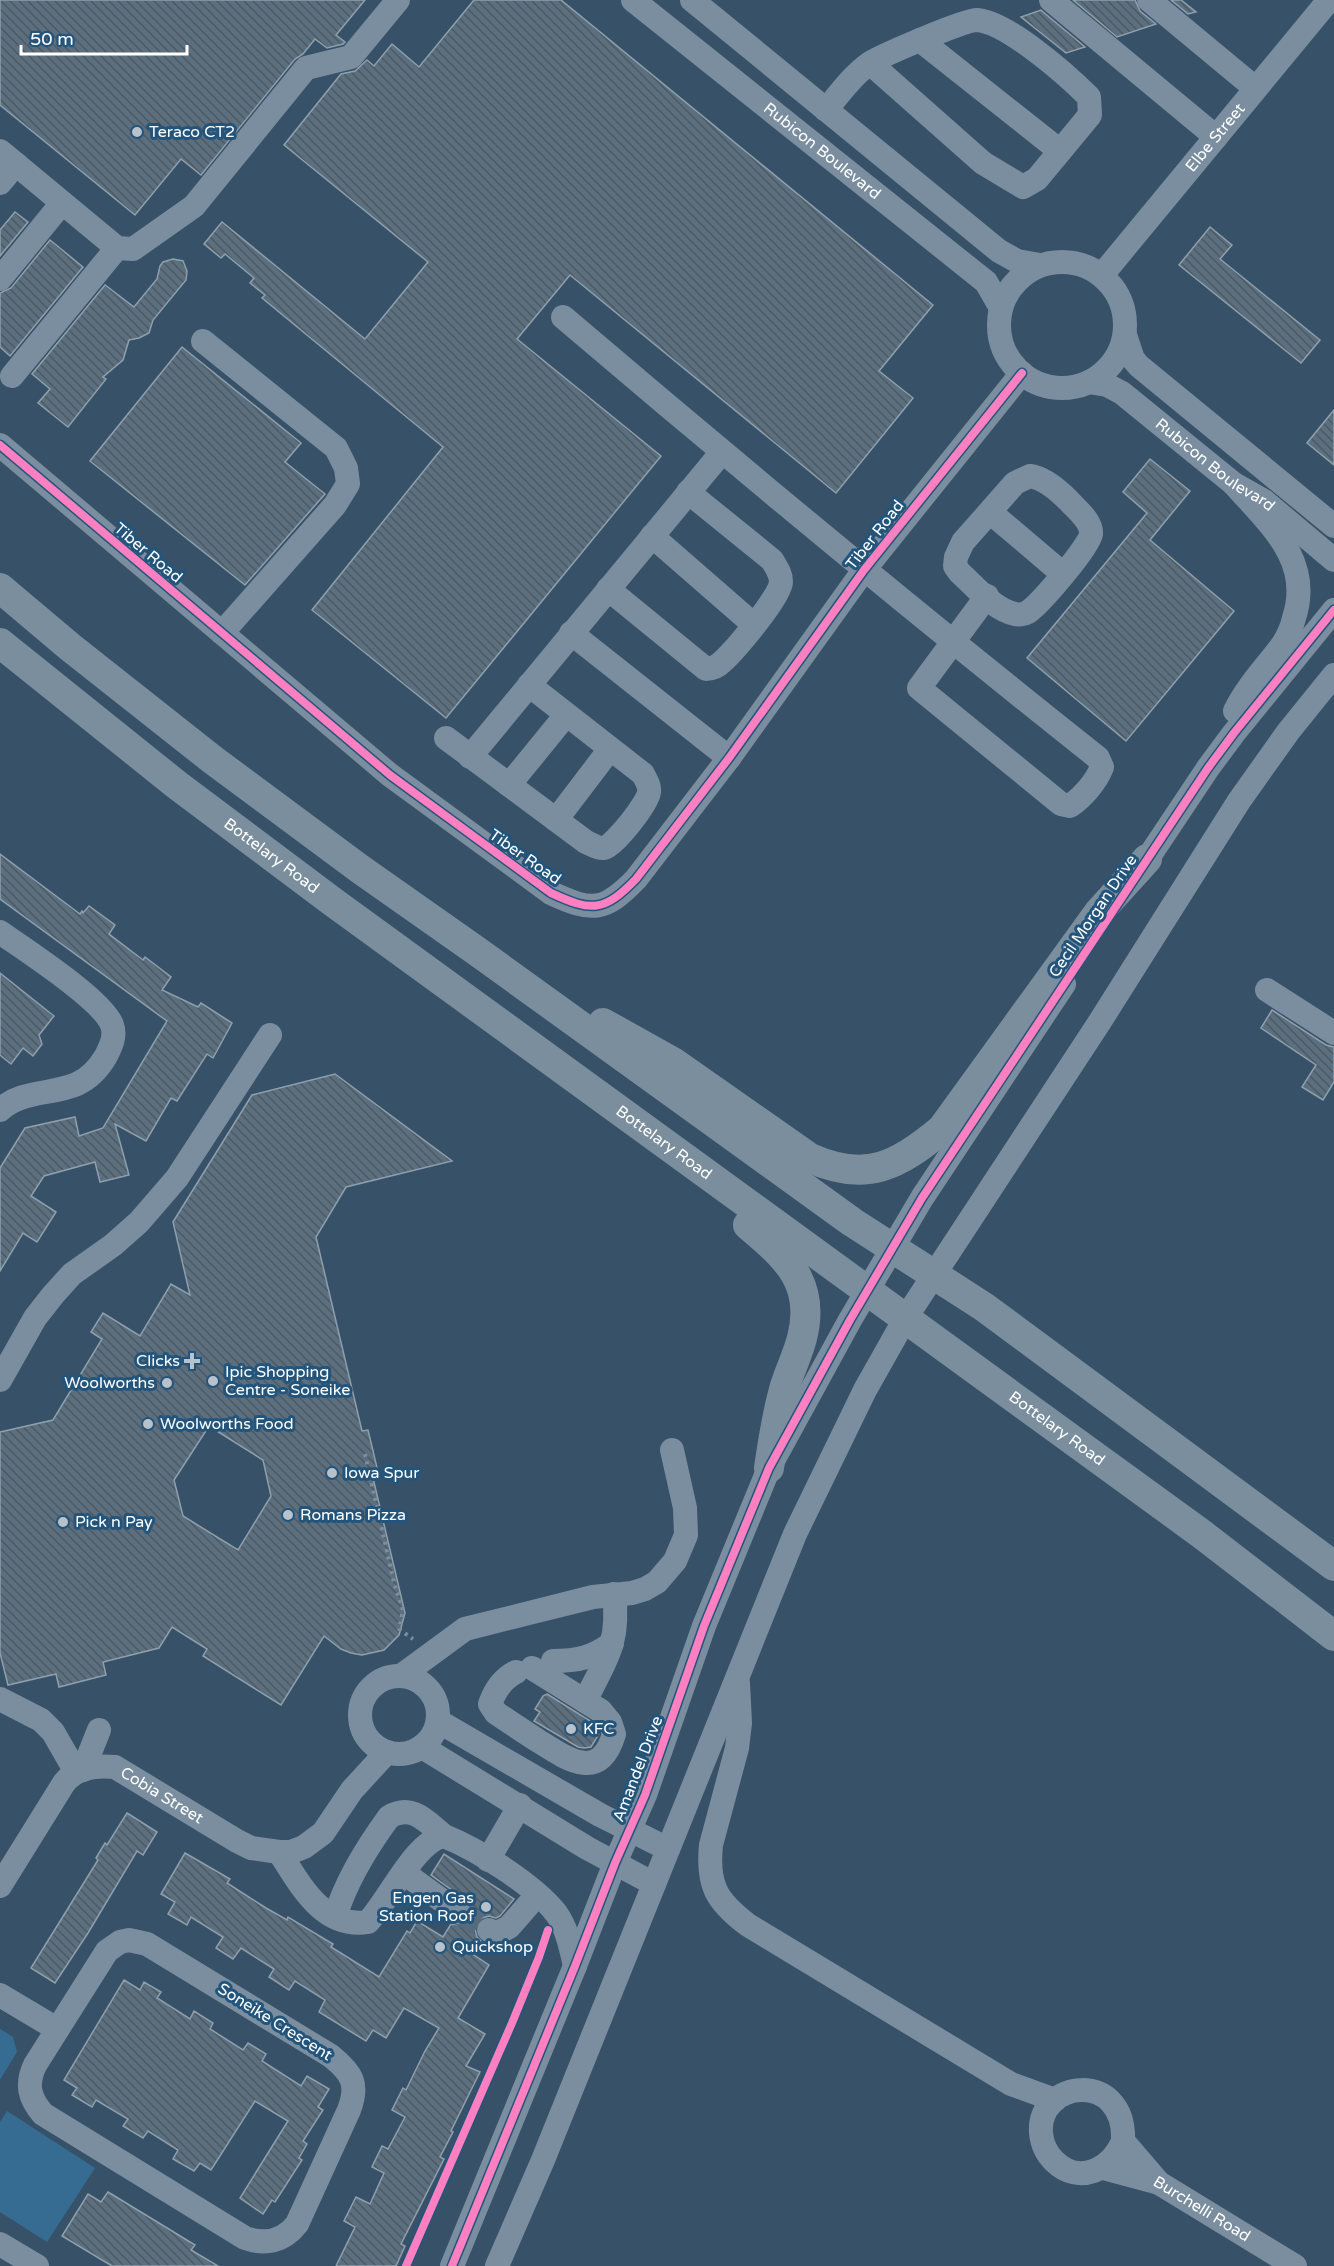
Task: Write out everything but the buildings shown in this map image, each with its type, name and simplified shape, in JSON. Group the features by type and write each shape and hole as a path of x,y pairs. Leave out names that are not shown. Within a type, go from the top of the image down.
{"main road":[{"path":"0,588 70,647 213,760 360,869 852,1222 984,1307 1334,1566"},
{"name":"Bottelary Road","path":"0,643 186,792 1194,1529 1334,1636"},
{"path":"478,952 673,1062 810,1158 825,1165 863,1171 885,1166 910,1154 942,1129 1099,912 1147,859"},
{"path":"619,1109 682,1169 772,1245 789,1264 801,1283 807,1310 802,1339 785,1386 769,1468"}],"street":[{"path":"0,183 8,158 117,248 132,249 194,206 306,68 351,57 398,0"},
{"name":"Rubicon Boulevard","path":"633,0 986,282 1001,308"},
{"name":"Rubicon Boulevard","path":"692,0 1001,253 1017,261 1040,265"},
{"path":"1051,0 1216,137"},
{"path":"1149,0 1255,88"},
{"name":"Elbe Street","path":"1102,275 1329,0"},
{"path":"826,110 870,63 920,40 976,20 1004,29 1071,79 1089,97 1090,115 1037,179 1023,187 983,163 870,63"},
{"path":"920,40 1060,151"},
{"path":"0,279 62,202"},
{"path":"12,376 117,248"},
{"path":"1062,262 1083,265 1102,275 1117,293 1125,314 1125,336 1118,356 1105,371 1089,382 1066,389 1047,387 1022,373 1013,365 1003,347 999,328 1001,308 1009,290 1023,275 1040,265 1062,262"},
{"path":"563,317 864,570 954,643 1098,758 1102,767 1098,775 1078,800 1070,806 1061,804 919,688 954,643 987,597"},
{"name":"Rubicon Boulevard","path":"1125,336 1132,358 1139,366 1334,526"},
{"path":"204,341 336,448 346,468 348,484 335,505 222,633"},
{"name":"Tiber Road","path":"0,445 390,775 551,893 575,904 596,906 619,897 636,879 729,758 864,570 1022,373"},
{"name":"Rubicon Boulevard","path":"1089,382 1107,385 1117,390 1234,484 1264,501 1334,560"},
{"path":"470,757 722,452"},
{"path":"1030,476 1036,477 1063,495 1087,520 1091,532 1087,545 1037,605 1025,614 1016,615 1002,609 955,566 956,557 963,542 990,512 1015,483 1023,477 1030,476"},
{"path":"1208,768 1242,698 1285,641 1299,604 1300,585 1296,566 1287,548 1271,525 1234,484"},
{"path":"608,589 706,669 717,666 723,661 772,602 781,582 778,568 772,560 688,492"},
{"path":"990,512 1063,574"},
{"path":"652,536 753,624"},
{"name":"Cecil Morgan Drive","path":"866,1291 922,1198 1208,768 1334,610"},
{"path":"571,633 729,758"},
{"path":"497,2266 543,2160 738,1678 756,1627 795,1534 843,1431 905,1319 1099,1023 1260,770 1334,675"},
{"path":"446,738 586,842 600,848 607,847 619,836 649,794 643,774 529,685"},
{"path":"508,785 566,715"},
{"path":"556,820 610,749"},
{"path":"0,932 100,1007 112,1027 113,1036 111,1046 99,1068 85,1079 76,1084 19,1098 0,1110"},
{"path":"1267,990 1334,1033"},
{"path":"0,1380 35,1318 53,1295 72,1274 113,1245 139,1222 177,1178 270,1035"},
{"name":"Amandel Drive","path":"452,2266 615,1863 645,1795 704,1626 769,1468 866,1291"},
{"path":"401,1676 432,1646 465,1629 593,1597 645,1589 657,1582 675,1561 686,1535 686,1515 672,1450"},
{"path":"585,1701 608,1658 616,1629 614,1594"},
{"path":"534,1667 607,1716 614,1734 611,1743 599,1760 588,1763 570,1761 511,1724 490,1704 496,1689 503,1680 534,1667 588,1658 601,1652 612,1643"},
{"path":"432,1646 433,1695 438,1708 438,1721 429,1739 422,1747 399,1754 387,1752 367,1737 360,1714 362,1702 377,1682 389,1677 414,1678 433,1695"},
{"path":"738,1678 741,1723 709,1861 714,1889 721,1901 748,1925 1011,2084 1054,2100"},
{"path":"0,1699 41,1720 53,1732 79,1771"},
{"path":"438,1721 629,1830 668,1848"},
{"path":"0,1886 64,1783 79,1771 99,1730"},
{"name":"Cobia Street","path":"352,1790 367,1737"},
{"path":"422,1747 654,1884"},
{"name":"Cobia Street","path":"79,1771 105,1766 115,1767 237,1841 251,1848 279,1852 291,1851 315,1840 332,1822 352,1790 387,1752"},
{"path":"488,1860 520,1805"},
{"path":"335,1917 340,1898 389,1816 399,1810 406,1810 418,1816 444,1836 488,1860 537,1895 561,1922 575,1966"},
{"path":"279,1852 304,1892 335,1917 347,1923 368,1922 389,1897 417,1854 428,1844 444,1836"},
{"path":"404,1873 458,1912"},
{"path":"489,1930 495,1934 509,1927 537,1895"},
{"name":"Soneike Crescent","path":"138,1941 147,1944 331,2055 351,2077 354,2096 292,2231 277,2240 266,2242 245,2238 43,2114 32,2098 30,2081 35,2065 57,2029 106,1951 120,1942 138,1941"},
{"path":"0,1995 57,2029"},
{"path":"1082,2089 1097,2092 1110,2100 1119,2112 1124,2126 1123,2141 1119,2151 1103,2168 1088,2173 1073,2172 1059,2166 1048,2155 1042,2141 1041,2127 1045,2112 1054,2100 1068,2092 1082,2089"},
{"name":"Burchelli Road","path":"1123,2141 1159,2183 1295,2266"},
{"path":"1103,2168 1159,2183"},
{"path":"0,2244 37,2266"}],"path":[{"path":"365,1454 394,1583 403,1610 399,1629 432,1646"}],"shaded area":[{"path":"0,2029 13,2037 17,2052 0,2080"},
{"path":"7,2111 95,2168 47,2242 0,2212 0,2122"}],"tunnel":[{"path":"458,1912 489,1930"}],"cycle path":[{"path":"0,445 390,775 551,893 587,906 597,906 615,898 636,879 729,758 864,570 1022,373"},
{"path":"452,2266 615,1863 645,1795 704,1626 769,1468 850,1320 922,1198 1208,768 1334,610"},
{"path":"406,2266 512,2023 548,1930"}],"place":[{"name":"Teraco CT2","path":"137,132"},
{"name":"Clicks","path":"192,1361"},
{"name":"Ipic Shopping Centre - Soneike","path":"213,1381"},
{"name":"Woolworths","path":"167,1383"},
{"name":"Woolworths Food","path":"148,1424"},
{"name":"Iowa Spur","path":"332,1473"},
{"name":"Romans Pizza","path":"288,1515"},
{"name":"Pick n Pay","path":"63,1522"},
{"name":"KFC","path":"571,1729"},
{"name":"Engen Gas Station Roof","path":"486,1907"},
{"name":"Quickshop","path":"440,1947"}]}
